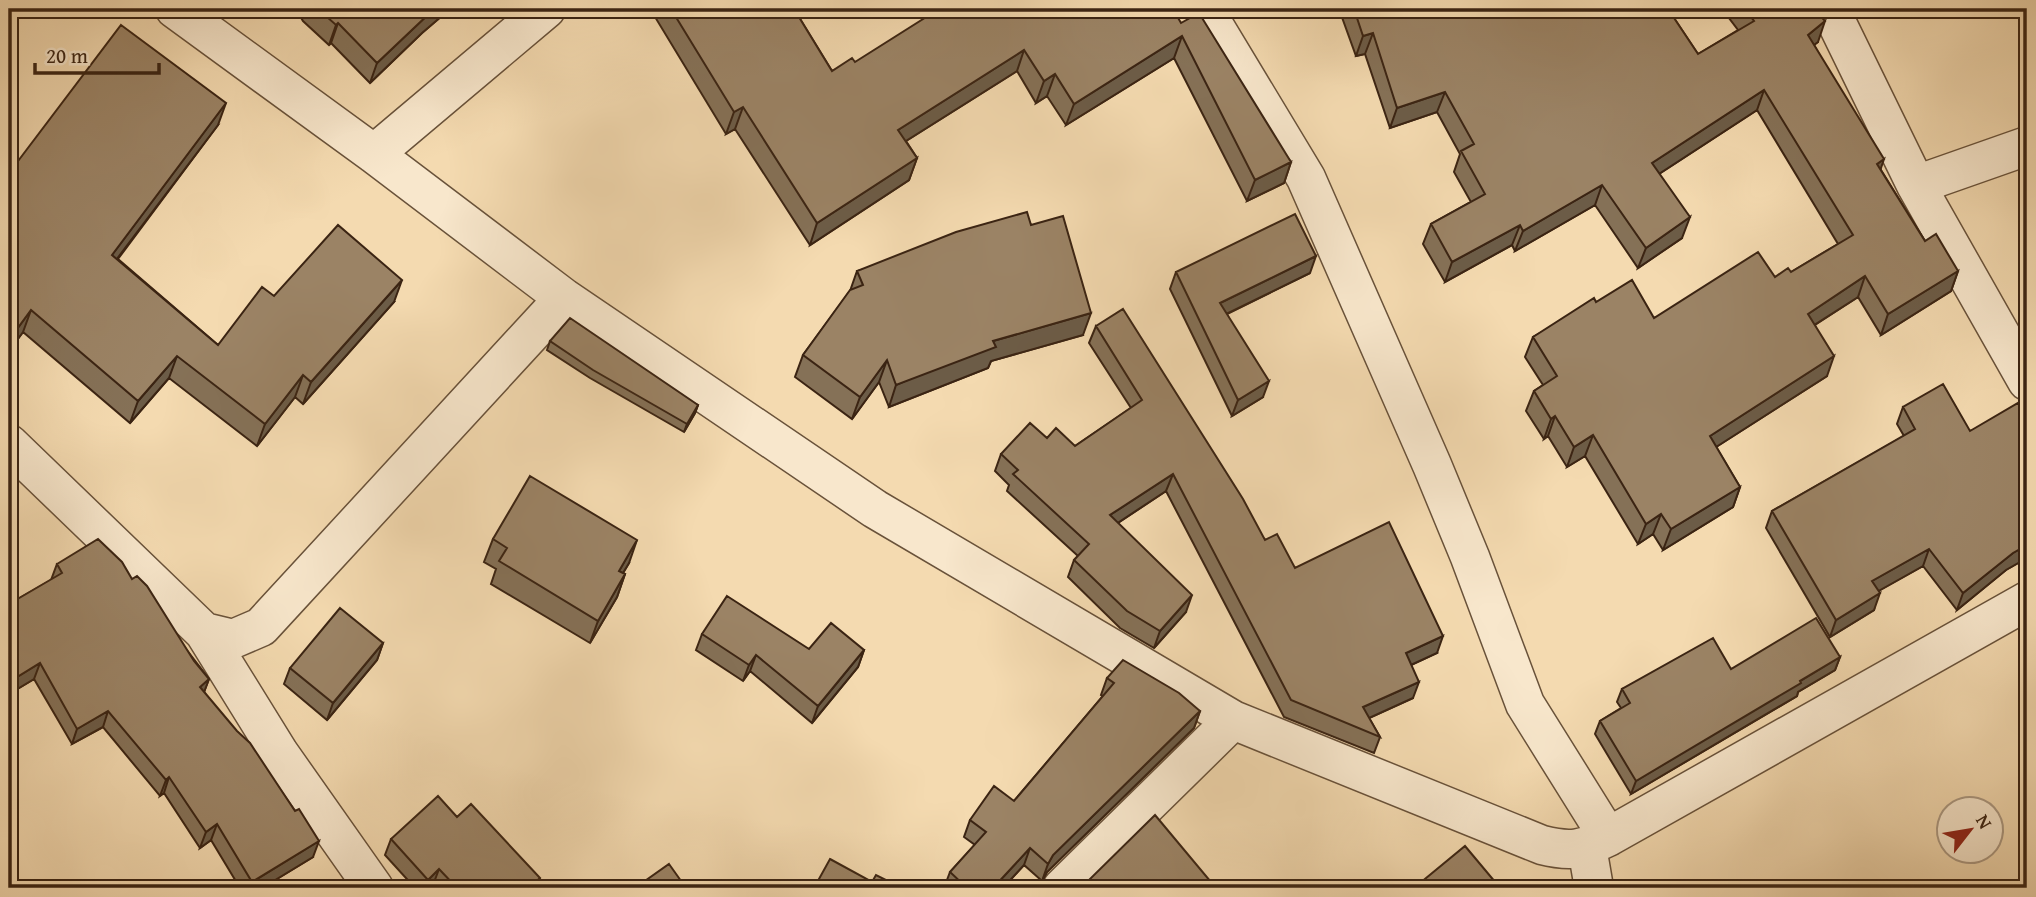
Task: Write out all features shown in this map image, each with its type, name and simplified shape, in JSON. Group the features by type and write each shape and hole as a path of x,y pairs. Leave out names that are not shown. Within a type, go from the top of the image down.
{"street":[{"path":"175,9 374,154 564,298 875,509 1233,720 1542,845 1562,850 1597,842 2027,601"},
{"path":"374,154 546,9"},
{"path":"1204,9 1306,178 1433,464 1525,704 1597,842 1594,888"},
{"path":"1830,9 1916,185 2027,382"},
{"path":"1916,185 2027,146"},
{"path":"204,632 233,639 261,626 564,298"},
{"path":"9,444 204,632 279,753 374,888"},
{"path":"1062,888 1233,720"}],"building":[{"path":"318,9 434,9 377,63 338,23 336,25"},
{"path":"671,9 794,9 832,71 852,58 855,62 939,9 1173,9 1181,23 1199,13 1291,162 1255,180 1182,36 1074,104 1055,74 1044,81 1024,50 898,130 917,158 817,223 743,107 734,112"},
{"path":"1354,9 1668,9 1698,54 1754,21 1745,9 1815,9 1825,21 1808,35 1884,159 1877,164 1925,241 1936,234 1958,271 1888,314 1865,276 1808,314 1834,356 1710,436 1740,487 1671,529 1661,514 1646,524 1593,435 1574,447 1555,416 1551,419 1534,391 1557,376 1533,337 1594,298 1596,302 1632,280 1654,318 1758,252 1775,277 1788,268 1791,272 1853,235 1764,90 1652,163 1690,217 1646,248 1602,185 1523,231 1520,225 1452,262 1431,224 1485,194 1461,151 1474,144 1445,92 1397,108 1373,33 1363,36"},
{"path":"121,25 226,103 112,255 218,345 262,287 274,296 338,225 402,280 311,382 303,375 265,424 177,356 138,401 31,310 9,340 9,173"},
{"path":"1027,212 1031,225 1063,216 1091,313 993,341 996,347 896,385 887,360 860,397 803,355 850,290 863,285 857,271 956,232"},
{"path":"1295,214 1316,256 1220,303 1269,381 1238,400 1176,272"},
{"path":"1123,309 1243,499 1265,540 1277,534 1295,568 1389,522 1443,636 1406,653 1419,682 1363,707 1380,737 1291,700 1173,474 1110,515 1192,595 1160,631 1127,611 1074,560 1089,544 1013,474 1018,470 1001,454 1030,423 1047,438 1056,428 1075,446 1142,400 1096,326"},
{"path":"570,318 698,405 687,424 593,370 550,341"},
{"path":"1943,384 1970,431 2018,403 2027,420 2027,545 1963,593 1929,549 1872,581 1880,593 1836,620 1772,511 1915,429 1903,407"},
{"path":"530,476 637,540 619,571 625,574 598,621 499,561 507,548 493,539"},
{"path":"98,539 122,562 132,579 137,576 147,586 194,661 209,679 200,687 250,743 295,811 299,809 319,841 252,882 217,824 206,832 169,777 166,780 108,711 77,729 40,663 9,682 9,604 62,573 57,564"},
{"path":"727,596 809,649 831,623 864,650 818,706 756,655 749,665 702,634"},
{"path":"340,608 383,643 333,703 290,668"},
{"path":"1816,618 1840,657 1636,781 1600,721 1630,703 1622,689 1713,638 1731,669"},
{"path":"1123,660 1179,693 1200,711 1053,855 1048,864 1030,848 993,888 967,888 950,872 986,832 970,820 994,786 1014,801 1114,683 1107,678"},
{"path":"438,796 457,817 471,804 540,878 529,888 457,888 439,869 428,880 391,839"},
{"path":"1155,815 1216,888 1079,887 1085,884"},
{"path":"1465,846 1496,883 1491,888 1414,888"},
{"path":"830,859 872,882 876,875 902,888 814,888"},
{"path":"669,864 686,888 635,888"}]}
